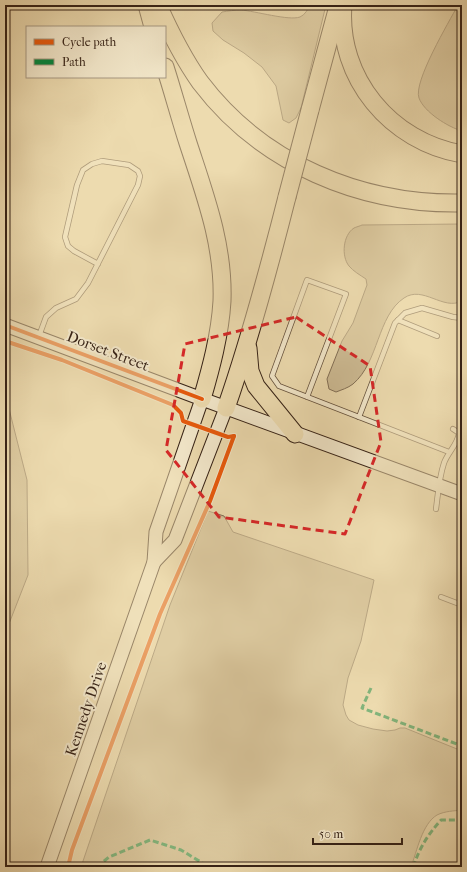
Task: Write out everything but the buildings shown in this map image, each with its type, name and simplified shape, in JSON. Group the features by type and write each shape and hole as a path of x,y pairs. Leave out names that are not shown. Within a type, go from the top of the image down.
{"highway":[{"path":"147,5 153,26"},
{"path":"158,5 182,55 201,82 230,114 249,132 270,148 319,175 359,190 405,200 434,203 462,203"},
{"path":"226,408 249,334 338,5"},
{"path":"343,5 342,27 348,58 358,79 370,98 393,123 411,136 435,147 462,154"},
{"path":"166,70 207,197 216,231 220,258 222,301 218,332 209,376 202,399"},
{"path":"249,334 249,363 254,382 269,403 295,434"}],"main road":[{"name":"Dorset Street","path":"5,325 295,434 462,494"},
{"name":"Kennedy Drive","path":"47,867 154,562 156,532 202,399"},
{"name":"Kennedy Drive","path":"154,562 175,540 226,408"}],"lane":[{"path":"38,337 46,317 56,308 76,299 88,283 98,264 138,185 140,176 138,171 129,165 102,161 92,164 83,170 77,185 65,237 68,246 74,251 98,264"},
{"path":"307,397 346,294 307,280 272,376 279,386 307,397 449,452"},
{"path":"359,417 395,323 405,313 422,308 453,317 462,318"},
{"path":"398,320 437,336"},
{"path":"436,509 438,486 444,463 449,452 458,439 459,433 454,429"},
{"path":"441,597 462,605"}],"highlighted area":[{"path":"296,317 370,366 381,442 345,534 219,517 166,450 185,344"}],"shaded area":[{"path":"310,5 326,5 301,108 296,118 289,123 283,120 276,86 262,67 244,53 223,40 213,31 212,23 222,12 236,10 295,18 302,16"},
{"path":"458,5 462,5 462,131 450,126 431,114 419,98 421,79 426,66"},
{"path":"462,224 462,301 448,303 418,294 404,298 395,306 388,316 362,375 349,387 336,392 329,389 327,379 342,341 353,323 367,285 366,279 351,268 346,262 344,246 347,235 350,231 362,225"},
{"path":"5,393 27,480 28,575 5,634"},
{"path":"208,511 224,516 233,532 374,580 361,641 348,678 343,705 346,715 349,720 358,725 387,731 405,728 462,751 462,810 443,813 432,819 424,831 411,867 81,867 170,605"}],"marked path":[{"path":"371,688 362,708 462,746"},
{"path":"413,867 424,842 441,820 462,821"},
{"path":"97,867 109,857 150,840 181,850 209,867"}],"cycle path":[{"path":"5,325 202,399"},
{"path":"5,341 62,360 173,405 181,413 183,421 228,437 234,436"},
{"path":"68,867 72,850 160,614 210,501 234,436"}]}
